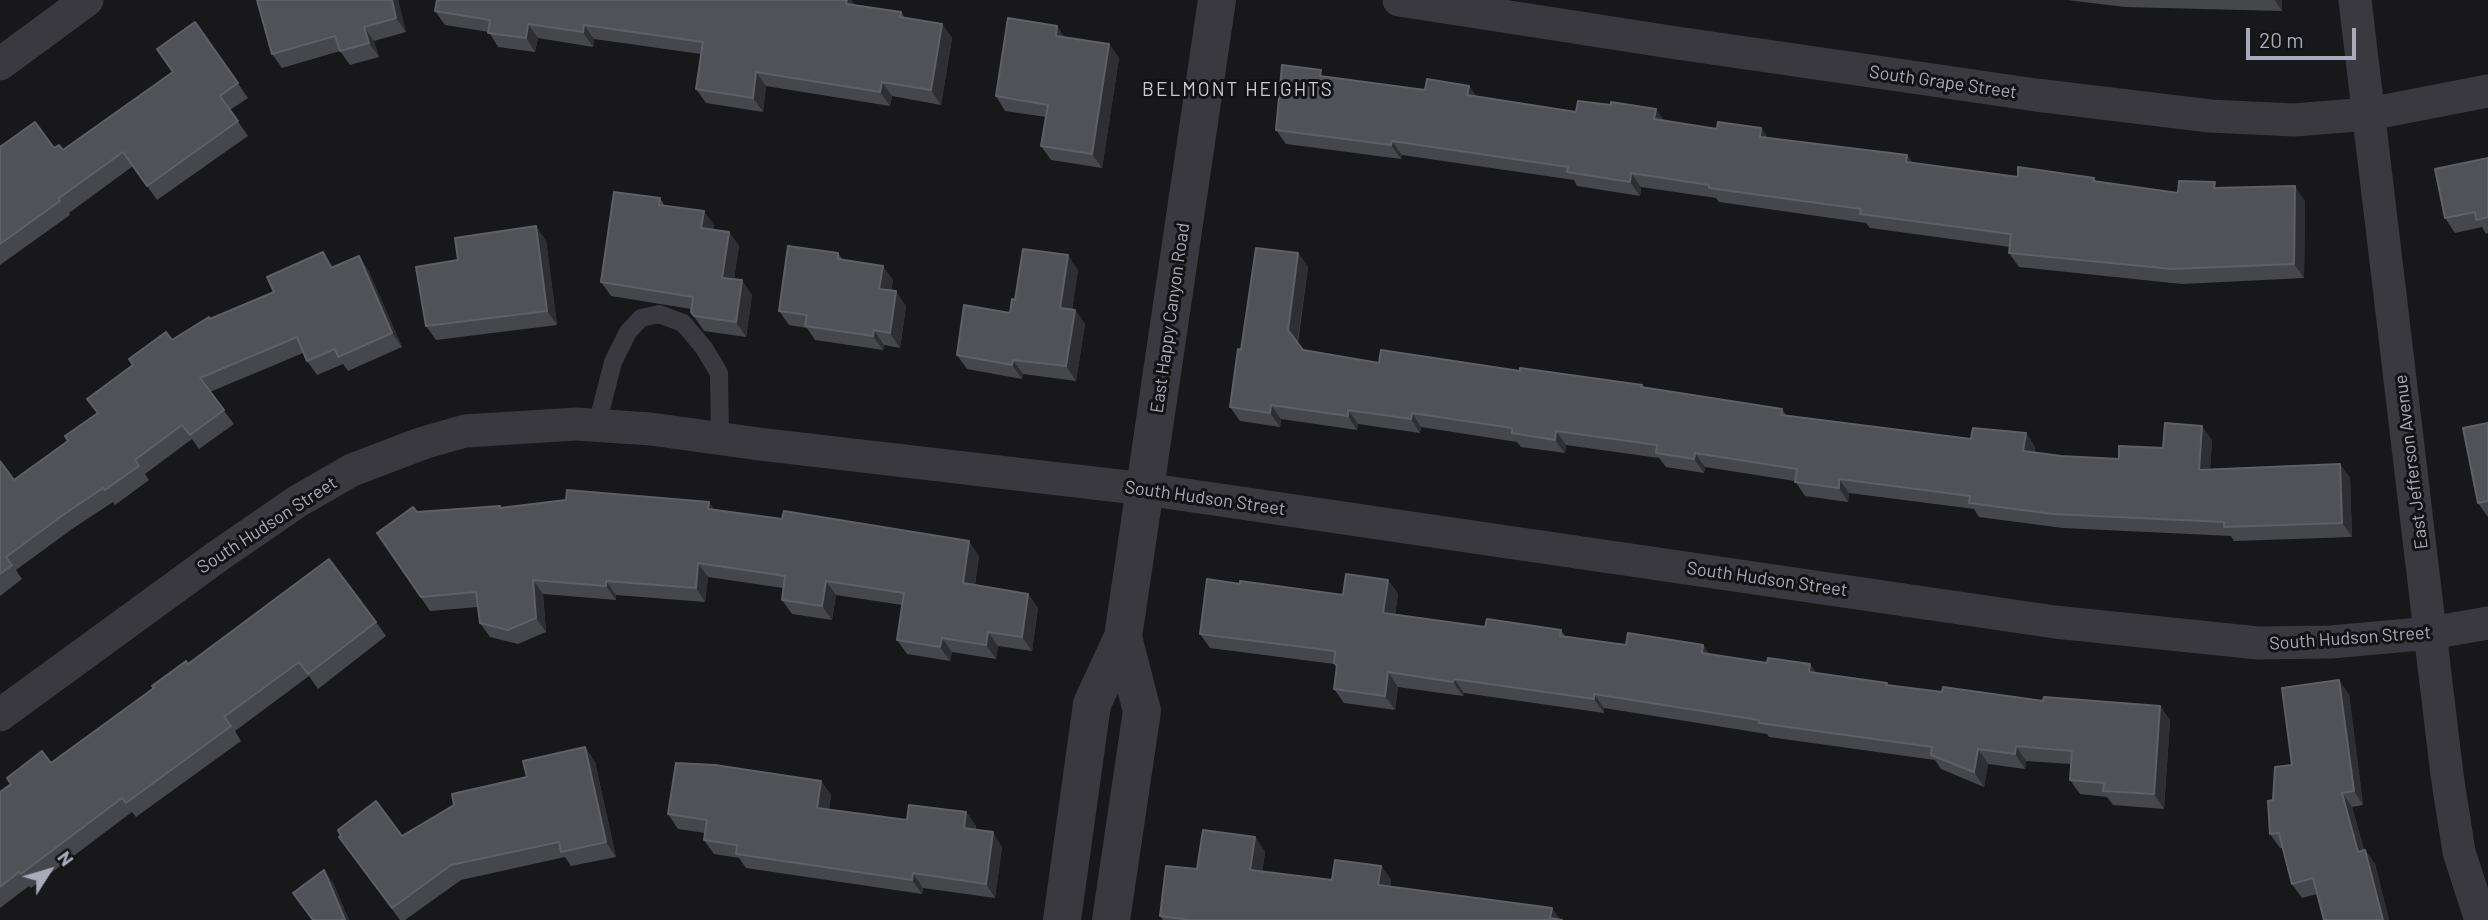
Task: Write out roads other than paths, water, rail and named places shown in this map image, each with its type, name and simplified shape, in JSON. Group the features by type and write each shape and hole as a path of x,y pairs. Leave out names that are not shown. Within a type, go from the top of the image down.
{"street":[{"path":"0,64 88,0"},
{"name":"East Happy Canyon Road","path":"1062,920 1092,704 1123,636 1217,0"},
{"name":"South Grape Street","path":"1399,0 2036,95 2210,117 2294,120 2369,114 2488,91"},
{"name":"East Jefferson Avenue","path":"2354,0 2446,775 2459,852 2481,920"},
{"name":"South Hudson Street","path":"0,715 218,556 298,501 352,470 423,443 465,431 512,426 597,425 651,429 1145,489 2054,622 2258,643 2331,642 2431,633 2488,623"},
{"name":"East Happy Canyon Road","path":"1111,920 1142,711 1123,636"}],"lane":[{"path":"597,425 614,362 628,332 641,318 659,314 683,323 704,348 719,373 720,439"}],"district":[{"name":"BELMONT HEIGHTS","path":"1238,90"}]}
